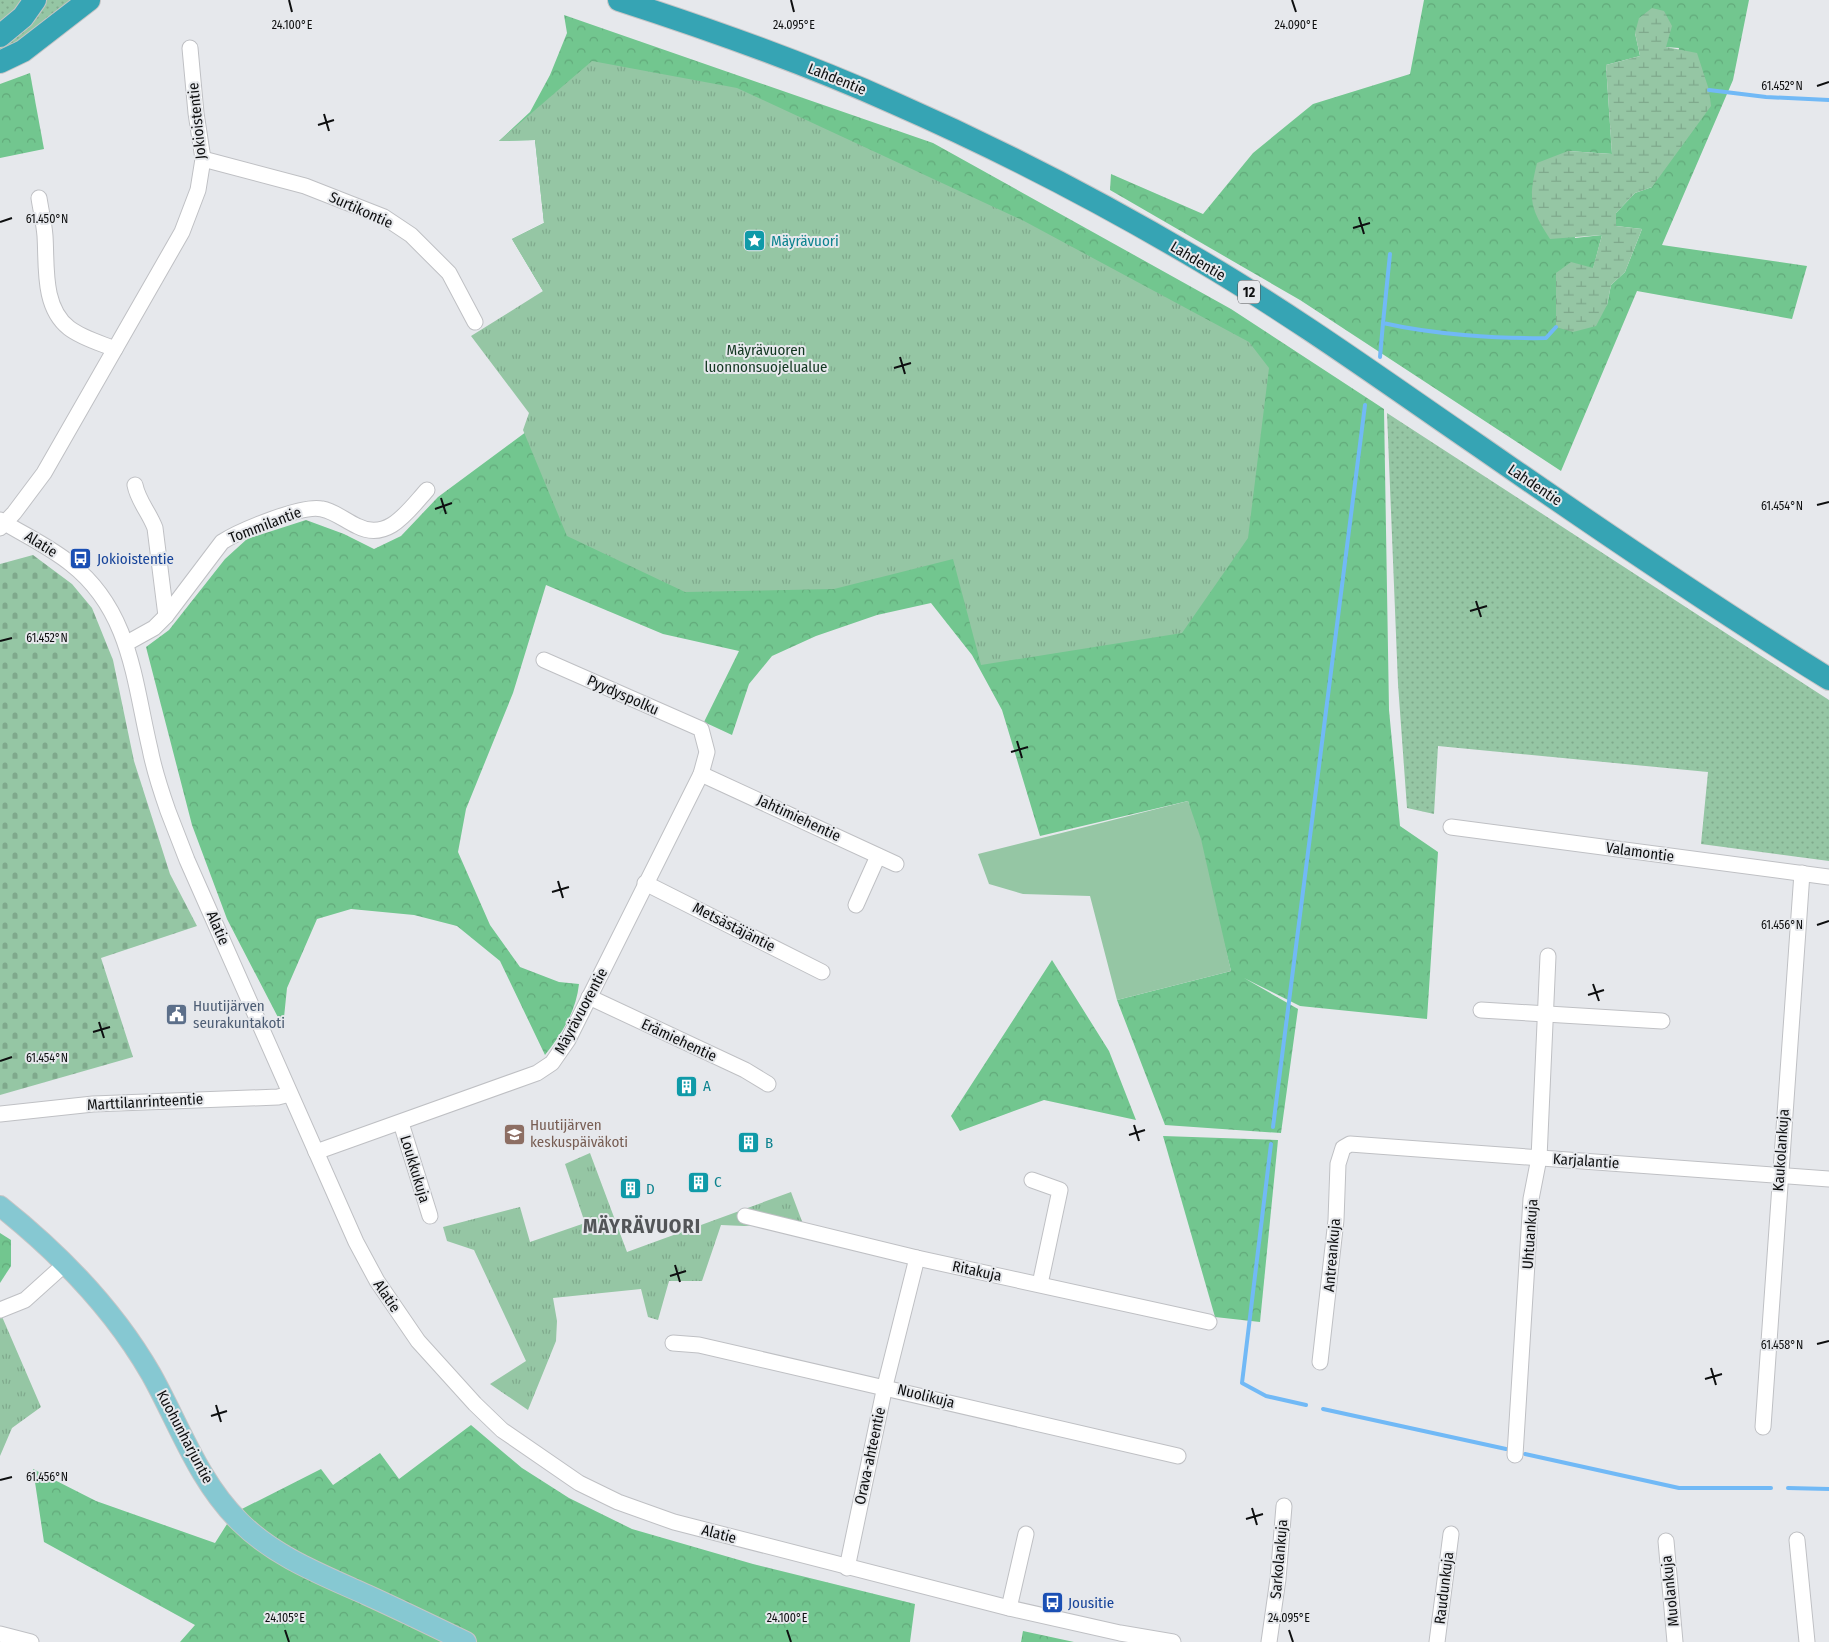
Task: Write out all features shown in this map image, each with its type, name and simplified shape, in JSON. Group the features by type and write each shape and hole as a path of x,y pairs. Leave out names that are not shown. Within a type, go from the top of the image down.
{"highway":[{"path":"0,36 23,17 35,0"},
{"path":"0,62 23,51 89,0"},
{"name":"Lahdentie","path":"619,0 755,47 892,101 973,139 1140,226 1210,267 1346,354 1552,497 1829,679"}],"main road":[{"name":"Kuohunharjuntie","path":"0,1206 65,1264 126,1333 213,1490 240,1522 266,1543 315,1572 466,1642"}],"street":[{"name":"Jokioistentie","path":"2,524 44,473 182,232 198,190 203,159 196,114 190,48"},
{"name":"Surtikontie","path":"203,159 305,186 384,217 411,235 449,273 475,322"},
{"path":"39,198 45,236 46,270 50,293 56,310 68,327 115,350"},
{"path":"135,485 138,498 150,514 155,528 166,616"},
{"name":"Tommilantie","path":"127,643 154,628 166,616 222,542 234,534 300,509 322,508 365,530 382,531 398,522 427,490"},
{"name":"Alatie","path":"2,524 39,540 73,565 98,592 114,616 127,643 135,671 149,748 168,811 349,1228 376,1281 418,1341 474,1404 502,1430 579,1483 618,1502 674,1522 1008,1608 1120,1633 1173,1642"},
{"name":"Pyydyspolku","path":"544,660 702,729"},
{"name":"Mäyrävuorentie","path":"316,1152 401,1123 537,1072 552,1063 568,1040 701,774 707,752 702,729"},
{"name":"Jahtimiehentie","path":"701,774 896,864"},
{"name":"Valamontie","path":"1451,827 1829,877"},
{"path":"856,905 878,856"},
{"name":"Kaukolankuja","path":"1763,1427 1779,1175 1802,873"},
{"name":"Metsästäjäntie","path":"645,883 822,972"},
{"name":"Uhtuankuja","path":"1515,1455 1531,1199 1539,1158 1548,956"},
{"name":"Erämiehentie","path":"589,997 745,1070 768,1084"},
{"path":"1481,1010 1662,1021"},
{"name":"Marttilanrinteentie","path":"0,1114 93,1104 278,1097 290,1094"},
{"name":"Loukkukuja","path":"401,1123 430,1216"},
{"name":"Karjalantie","path":"1344,1148 1350,1144 1829,1179"},
{"name":"Antreankuja","path":"1320,1362 1336,1220 1338,1164 1344,1148"},
{"path":"1032,1180 1060,1190 1040,1284"},
{"name":"Ritakuja","path":"745,1216 917,1258 1209,1322"},
{"name":"Orava-ahteentie","path":"847,1568 885,1386 917,1258"},
{"path":"0,1310 25,1300 65,1264"},
{"name":"Nuolikuja","path":"673,1343 699,1345 885,1386 1178,1456"},
{"name":"Sarkolankuja","path":"1269,1642 1278,1579 1284,1506"},
{"path":"1008,1608 1026,1534"},
{"name":"Raudunkuja","path":"1437,1642 1451,1534"},
{"path":"1797,1540 1807,1642"},
{"name":"Muolankuja","path":"1666,1541 1675,1642"},
{"path":"0,1634 31,1642"}],"green space":[{"path":"0,0 27,0 0,29"},
{"path":"41,0 80,0 0,56 0,42"},
{"path":"1424,0 1749,0 1733,80 1662,245 1807,266 1792,319 1637,291 1561,471 1300,300 1110,190 1111,174 1203,214 1253,153 1313,104 1410,74","holes":["1635,33 1665,47 1679,48 1652,187 1635,193 1616,213 1616,226 1642,229 1625,272 1611,285 1607,305 1556,327 1556,273 1593,269 1602,235 1575,238 1568,151 1612,154 1606,65 1640,56"]},
{"path":"1652,8 1664,11 1672,26 1666,47 1697,53 1709,90 1711,106 1652,187 1635,193 1616,213 1616,226 1642,229 1625,272 1611,285 1607,305 1596,326 1573,332 1556,327 1556,273 1571,262 1593,268 1602,235 1550,239 1538,219 1533,203 1532,186 1537,163 1568,151 1612,154 1606,65 1640,56 1635,33 1639,18"},
{"path":"564,15 933,143 1231,309 1384,409 1389,710 1400,826 1438,852 1427,1019 1300,1006 1244,978 1298,1009 1281,1133 1165,1125 1117,1000 1231,971 1188,801 1040,836 1002,710 972,655 931,603 877,615 816,636 772,656 749,684 732,735 704,722 739,651 663,634 546,585 513,693 466,809 458,852 490,925 520,967 559,982 579,984 575,1004 557,1039 545,1055 500,961 457,926 414,915 351,909 317,919 287,988 283,1027 227,919 192,825 146,647 169,630 225,559 247,539 306,520 344,534 374,549 401,536 438,497 534,426 543,291 512,239 544,223 535,140 499,141 530,112 550,75 567,33"},
{"name":"Mäyrävuoren luonnonsuojelualue","path":"592,61 737,88 1024,221 1249,342 1269,368 1248,538 1182,633 981,665 953,559 834,589 685,592 567,536 523,430 529,413 471,336 543,291 512,239 544,223 535,140 499,141"},
{"path":"30,73 44,149 0,158 0,84"},
{"path":"1387,413 1829,700 1829,861 1701,844 1708,772 1438,746 1434,814 1407,808 1398,684"},
{"path":"33,555 72,584 92,608 113,660 134,761 170,874 197,926 101,958 133,1057 0,1095 0,564"},
{"path":"1188,801 1201,839 1231,971 1117,1000 1090,896 1023,894 989,884 978,854"},
{"path":"1052,960 1109,1051 1136,1120 1044,1100 960,1131 951,1116"},
{"path":"1163,1136 1278,1140 1260,1322 1215,1317"},
{"path":"590,1153 627,1252 791,1192 803,1224 721,1225 702,1281 669,1281 658,1320 648,1317 641,1289 553,1298 557,1321 556,1341 528,1410 490,1384 526,1361 474,1250 447,1241 443,1227 520,1207 530,1242 585,1223 565,1164"},
{"path":"0,1233 11,1240 11,1266 0,1283"},
{"path":"0,1312 41,1407 12,1428 0,1456"},
{"path":"471,1425 522,1468 569,1498 632,1529 753,1564 915,1604 910,1642 180,1642 195,1625 44,1542 33,1469 96,1501 215,1543 234,1513 321,1469 333,1485 380,1453 399,1479"},
{"path":"1023,1631 1074,1642 1021,1642"}],"waterway":[{"path":"1709,90 1766,97 1829,100"},
{"path":"1390,254 1383,323 1443,333 1507,338 1546,338 1556,327"},
{"path":"1380,357 1383,323"},
{"path":"1273,1127 1365,405"},
{"path":"1271,1144 1242,1383 1266,1396 1306,1405"},
{"path":"1323,1409 1506,1449"},
{"path":"1525,1454 1679,1488 1771,1488"},
{"path":"1788,1488 1829,1489"}],"place":[{"name":"Mäyrävuori","path":"755,241"},
{"name":"Jokioistentie","path":"81,559"},
{"name":"Huutijärven seurakuntakoti","path":"177,1015"},
{"name":"A","path":"687,1086"},
{"name":"Huutijärven keskuspäiväkoti","path":"514,1134"},
{"name":"B","path":"749,1143"},
{"name":"C","path":"698,1182"},
{"name":"D","path":"630,1189"},
{"name":"Jousitie","path":"1052,1603"}],"district":[{"name":"MÄYRÄVUORI","path":"642,1226"}]}
